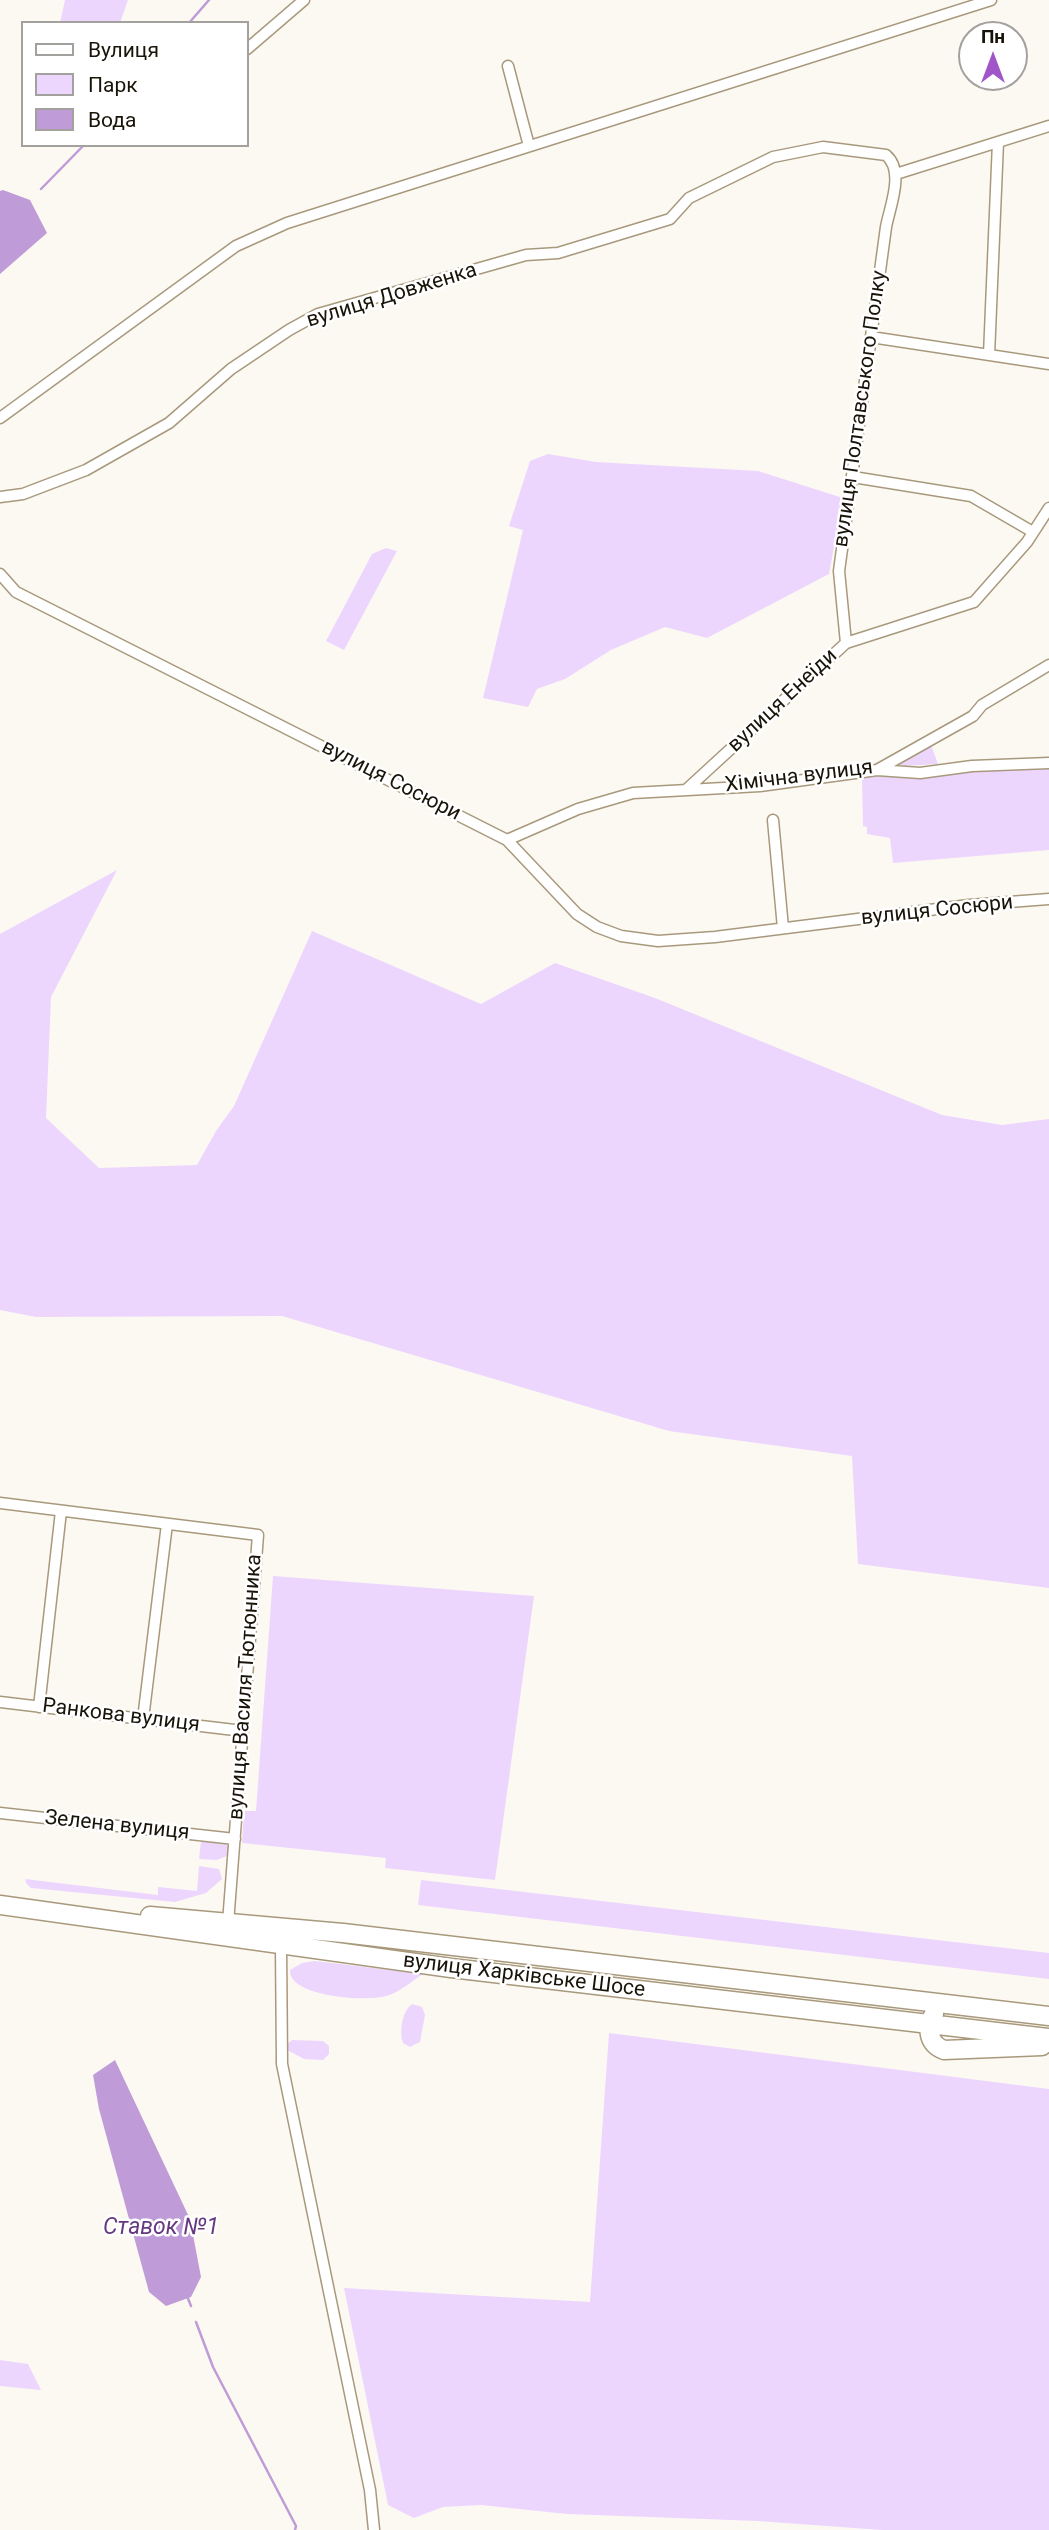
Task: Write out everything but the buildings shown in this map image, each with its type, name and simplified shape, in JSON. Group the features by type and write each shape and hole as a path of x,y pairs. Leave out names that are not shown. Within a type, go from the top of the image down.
{"highway":[{"name":"вулиця Харківське Шосе","path":"0,1903 228,1930 382,1937 1049,2016"},
{"name":"вулиця Харківське Шосе","path":"228,1930 281,1946 1049,2038"},
{"path":"952,2004 935,2012 929,2024 931,2040 936,2048 943,2050 1049,2045"}],"street":[{"path":"248,48 304,0"},
{"path":"0,418 236,246 287,223 991,0"},
{"path":"508,66 529,146"},
{"path":"896,174 1049,126"},
{"path":"989,355 998,142"},
{"name":"вулиця Довженка","path":"0,497 23,494 86,470 169,423 231,369 318,314 526,255 558,253 670,219 689,198 773,157 823,147 886,155 894,162 896,174"},
{"name":"вулиця Полтавського Полку","path":"846,643 839,571 886,227 896,174"},
{"path":"871,337 1049,364"},
{"path":"853,477 971,496 1033,532"},
{"name":"вулиця Енеїди","path":"687,789 846,643 974,602 1033,532 1049,508"},
{"name":"вулиця Сосюри","path":"0,574 16,592 507,840 577,914 597,927 621,936 658,941 969,905 1049,899"},
{"name":"Хімічна вулиця","path":"507,840 578,809 633,793 760,786 877,770 973,716 982,705 1049,665"},
{"path":"877,770 920,773 972,766 1049,763"},
{"path":"773,820 783,928"},
{"path":"0,1503 167,1524 143,1719"},
{"path":"39,1707 61,1511"},
{"name":"вулиця Василя Тютюнника","path":"167,1524 258,1535 228,1930"},
{"name":"Ранкова вулиця","path":"0,1702 243,1731"},
{"name":"Зелена вулиця","path":"0,1813 235,1839"},
{"path":"281,1946 282,2064 370,2490 374,2530"}],"green space":[{"path":"65,0 128,0 121,21 60,21"},
{"path":"548,454 596,462 758,471 843,498 829,574 707,638 665,627 611,650 565,679 537,689 528,707 483,698 523,530 509,526 530,461"},
{"path":"386,548 397,551 344,650 326,641 372,554"},
{"path":"931,745 938,764 889,767"},
{"path":"1049,769 1049,850 893,863 890,838 867,834 867,827 863,826 864,776 880,773 915,778 965,772"},
{"path":"117,870 51,997 46,1118 99,1168 197,1165 234,1106 312,931 481,1004 555,963 655,998 942,1115 1002,1125 1049,1119 1049,1588 858,1564 852,1456 669,1431 282,1316 36,1317 0,1310 0,934"},
{"path":"273,1576 534,1596 495,1880 385,1868 386,1858 242,1843 244,1811 256,1811"},
{"path":"201,1841 225,1844 229,1847 229,1855 217,1860 199,1859"},
{"path":"199,1866 219,1869 222,1879 206,1893 175,1902 31,1888 25,1879 158,1895 158,1887 197,1891"},
{"path":"421,1880 1049,1953 1049,1979 418,1905"},
{"path":"315,1961 423,1974 401,1990 386,1996 347,1998 314,1992 293,1979 290,1970 302,1963"},
{"path":"412,2004 422,2007 425,2015 420,2042 410,2047 403,2043 401,2028 406,2011"},
{"path":"609,2033 1049,2089 1049,2530 882,2530 758,2521 567,2514 481,2505 443,2507 414,2518 388,2505 344,2288 590,2302"},
{"path":"292,2040 323,2041 329,2046 329,2054 323,2060 304,2059 287,2050 287,2044"},
{"path":"0,2360 28,2364 41,2390 0,2386"}],"water":[{"path":"0,191 30,200 47,233 0,274"},
{"name":"Ставок №1","path":"115,2060 190,2219 201,2277 191,2297 166,2306 149,2292 99,2109 93,2075"}],"waterway":[{"path":"191,21 209,0"},
{"path":"41,189 82,147"},
{"path":"187,2296 191,2306"},
{"path":"196,2322 213,2367 296,2526 295,2530"}]}
